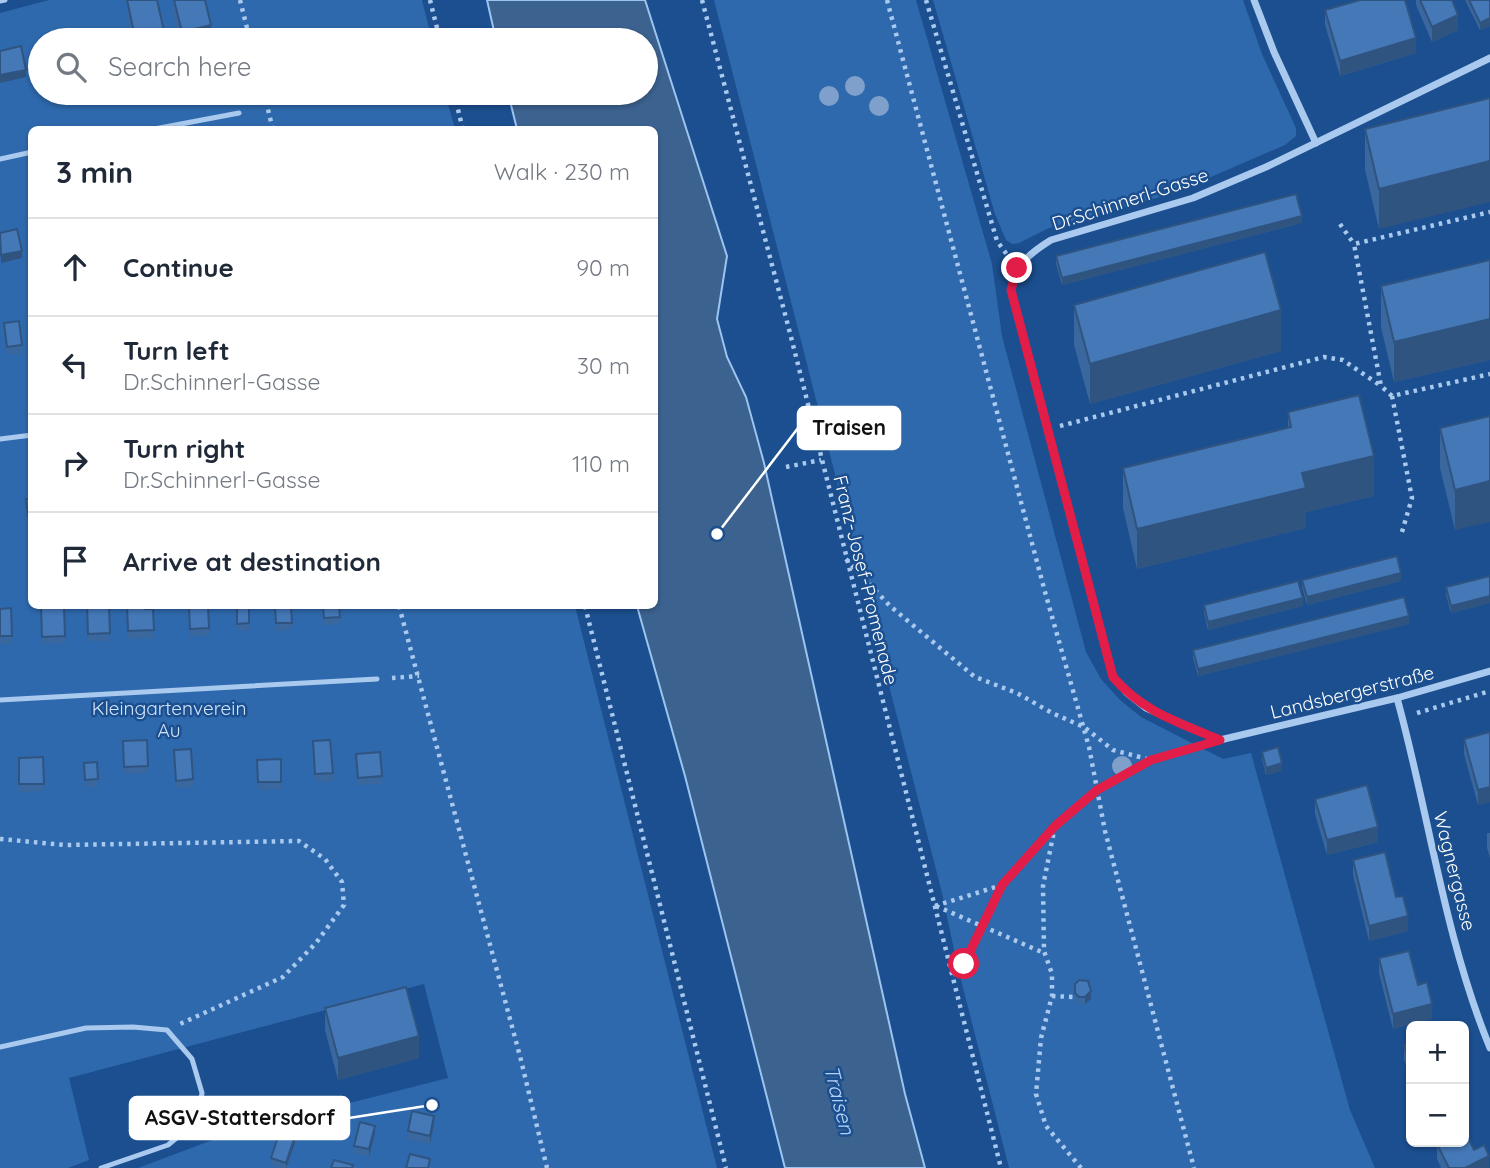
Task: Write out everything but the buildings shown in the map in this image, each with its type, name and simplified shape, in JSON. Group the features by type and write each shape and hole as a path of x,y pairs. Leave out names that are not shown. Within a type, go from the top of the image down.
{"street":[{"path":"1254,0 1274,52 1316,143"},
{"name":"Dr.Schinnerl-Gasse","path":"1017,268 1032,251 1051,240 1193,198 1316,143 1490,58"},
{"path":"1017,268 1011,290 1113,677 1146,708 1220,740"},
{"name":"Landsbergerstraße","path":"1220,740 1397,698 1490,671"},
{"name":"Wagnergasse","path":"1397,698 1446,907 1478,1018 1490,1048"}],"lane":[{"path":"0,1 5,0"},
{"path":"170,126 239,113"},
{"path":"0,159 28,153"},
{"path":"0,439 28,436"},
{"path":"0,700 377,678"},
{"path":"0,1047 86,1028 132,1027 167,1030 192,1059 202,1093 197,1121 168,1145 101,1168"}],"path":[{"path":"240,0 247,28"},
{"path":"430,0 437,28"},
{"name":"Franz-Josef-Promenade","path":"702,0 1001,1168"},
{"path":"887,0 1045,592 1084,727 1105,831 1194,1168"},
{"path":"926,0 997,241 1017,268"},
{"path":"267,105 272,126"},
{"path":"457,105 462,126"},
{"path":"1354,244 1490,212"},
{"path":"1340,224 1354,244 1381,386"},
{"path":"1048,429 1324,357 1343,359 1392,396 1412,498 1402,532"},
{"path":"1392,396 1490,374"},
{"path":"786,467 821,460"},
{"path":"845,559 890,606 975,677 1017,693 1084,727 1113,750 1151,760"},
{"path":"400,609 521,1060 547,1168"},
{"path":"586,609 726,1168"},
{"path":"377,678 419,676"},
{"path":"1402,718 1490,691"},
{"path":"953,975 964,964 1002,885 1055,826 1097,790 1151,760 1220,740"},
{"path":"1055,826 1043,886 1045,953 1052,974 1052,996 1041,1038 1036,1094 1046,1126 1081,1168"},
{"path":"0,839 65,845 299,841 325,859 342,882 344,905 316,943 283,977 167,1030"},
{"path":"936,906 1002,885"},
{"path":"936,906 1045,953"},
{"path":"1052,996 1074,997"}],"green space":[{"name":"Kleingartenverein Au","path":"49,0 422,0 429,28 28,28 28,105 448,105 454,126 28,126 28,609 576,609 717,1168 138,1168 231,1133 448,1078 424,984 69,1078 89,1160 68,1168 0,1168 0,13"},
{"path":"714,0 916,0 992,264 1002,336 1086,652 1101,679 1120,700 1141,717 1223,759 1251,753 1350,1110 1375,1168 1009,1168 957,964 942,893"},
{"path":"933,0 1243,0 1262,54 1296,128 1296,136 1285,145 1174,193 1049,228 1012,244 1006,240 995,214"}],"water":[{"name":"Traisen","path":"487,0 645,0 654,28 493,28"},
{"name":"Traisen","path":"658,41 727,256 717,319 727,357 746,397 764,463 905,1094 925,1168 785,1168 685,776 638,609 658,609 658,126 516,126 511,105 658,105"}],"place":[{"name":"Traisen","path":"717,534"},
{"name":"ASGV-Stattersdorf","path":"432,1105"}],"route":[{"path":"964,964 1002,885 1055,826 1097,790 1151,760 1220,740 1146,708 1113,677 1011,290 1017,268"}]}
